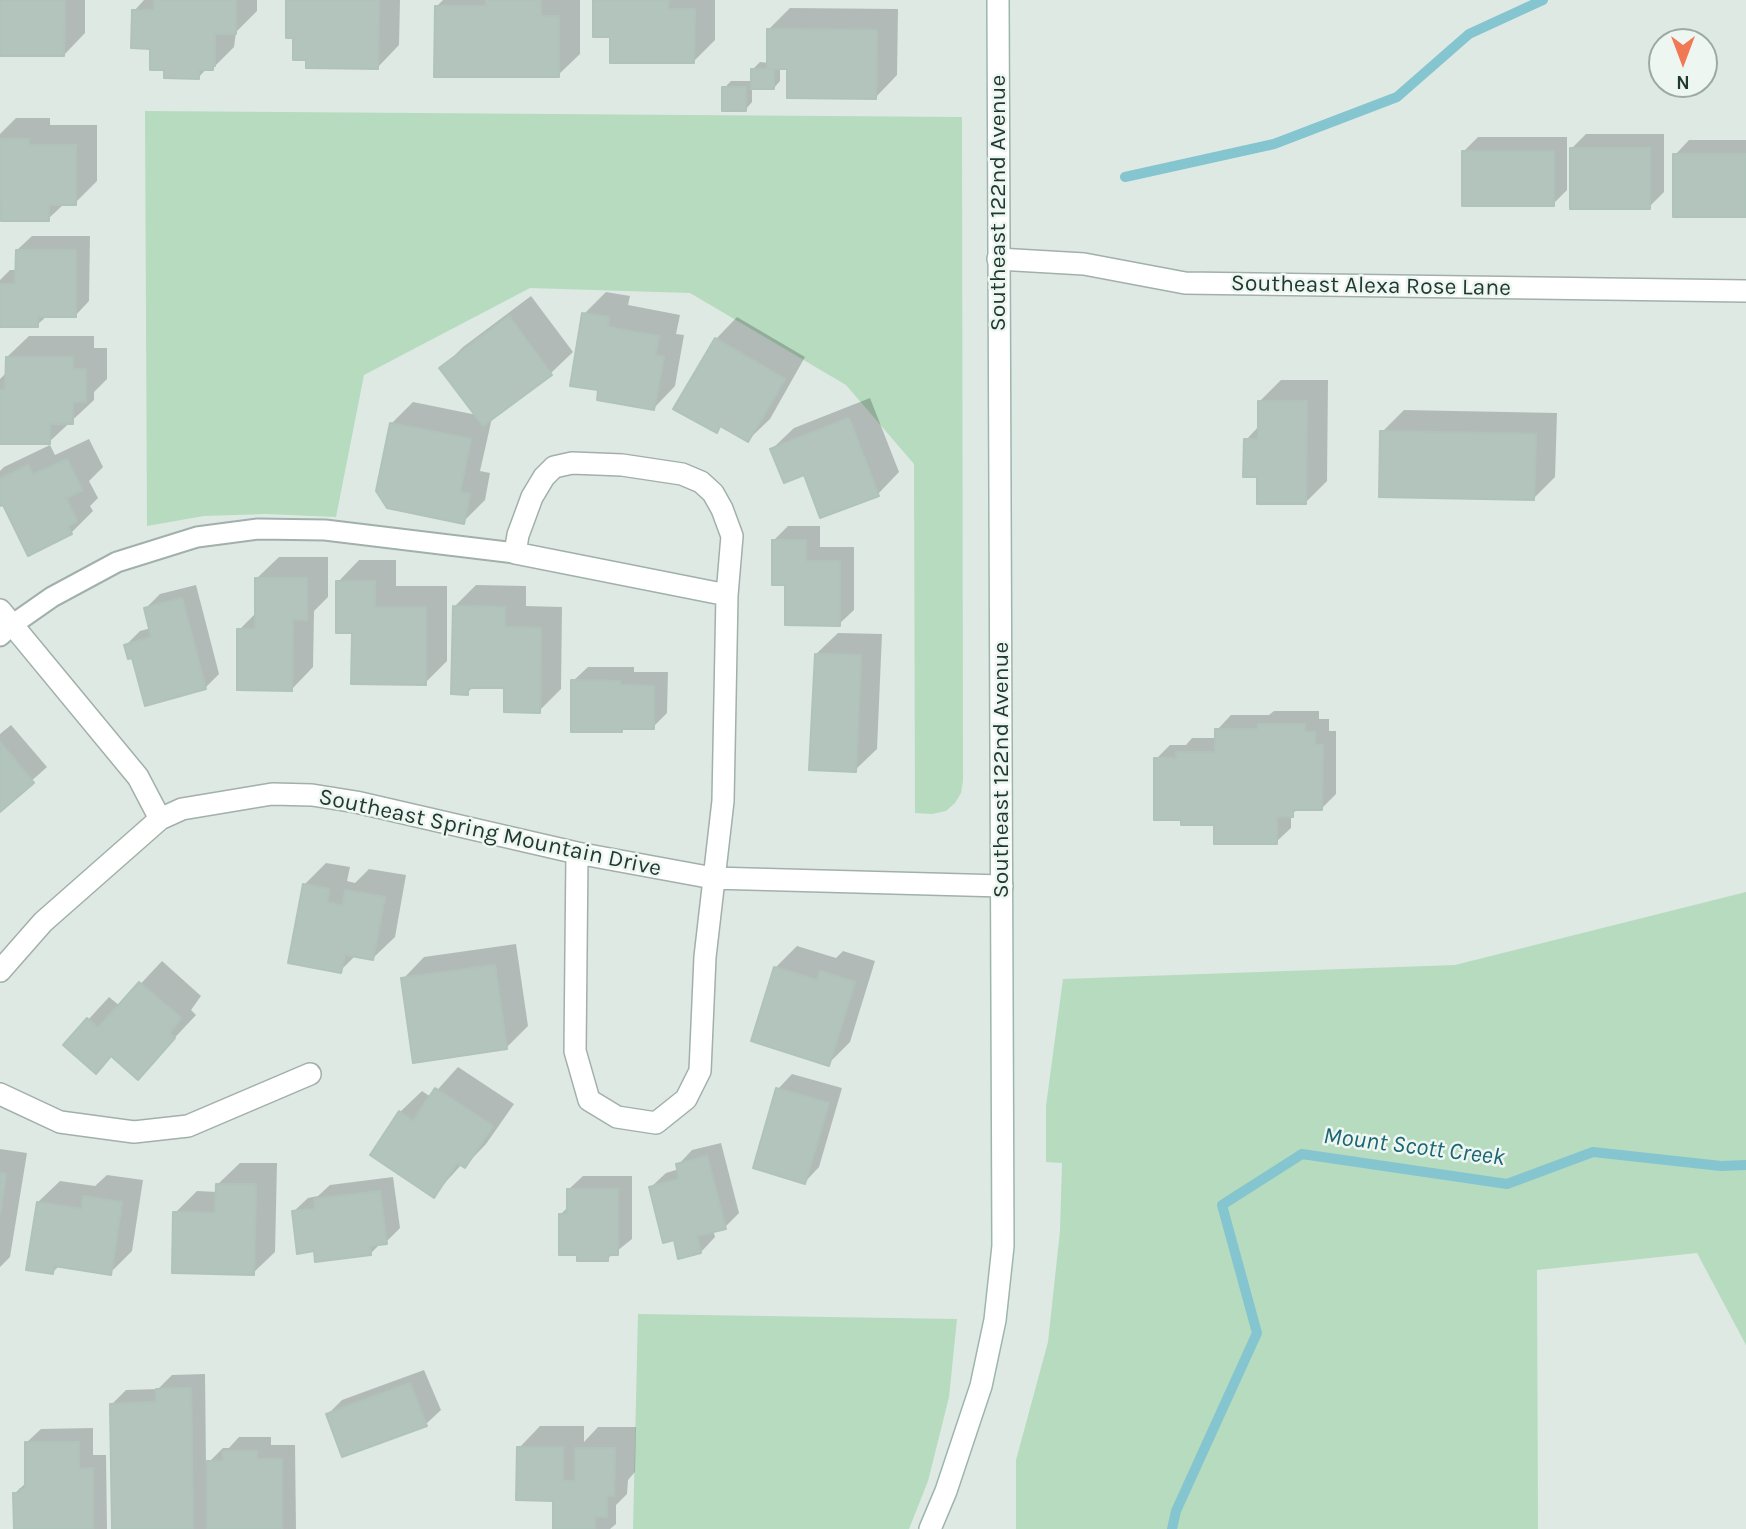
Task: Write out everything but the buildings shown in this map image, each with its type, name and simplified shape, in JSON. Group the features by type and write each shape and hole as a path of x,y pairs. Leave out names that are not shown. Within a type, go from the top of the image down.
{"street":[{"name":"Southeast 122nd Avenue","path":"930,1529 946,1491 981,1386 995,1320 1005,1213 998,0"},
{"name":"Southeast Alexa Rose Lane","path":"998,259 1084,264 1157,279 1199,284 1746,291"},
{"path":"577,853 575,1051 589,1100 617,1116 656,1124 686,1099 700,1071 705,957 723,801 727,594 732,536 713,493 701,482 682,474 622,465 572,463 554,467 531,497 515,553 727,594"},
{"path":"4,624 138,777 160,819"},
{"name":"Southeast Spring Mountain Drive","path":"0,971 43,922 160,819 182,809 272,794 312,795 356,802 577,853 713,878 1002,886"},
{"path":"0,1094 60,1122 134,1132 188,1126 310,1074"}],"lane":[{"path":"4,624 117,562 197,537 258,528 325,530 515,553"}],"green space":[{"path":"145,111 962,117 963,781 961,793 955,803 946,811 915,813 914,464 846,385 690,293 530,288 364,375 336,517 266,514 204,516 147,526"},
{"path":"1746,892 1746,1345 1697,1253 1537,1270 1538,1529 1016,1529 1016,1460 1048,1342 1060,1231 1062,1163 1046,1162 1046,1106 1063,979 1455,965"},
{"path":"638,1314 957,1319 949,1397 928,1481 909,1529 633,1529"}],"waterway":[{"path":"1125,177 1274,144 1397,97 1469,34 1543,0"},
{"name":"Mount Scott Creek","path":"1172,1529 1176,1511 1257,1333 1222,1205 1302,1154 1507,1184 1593,1152 1721,1166 1746,1165"}]}
